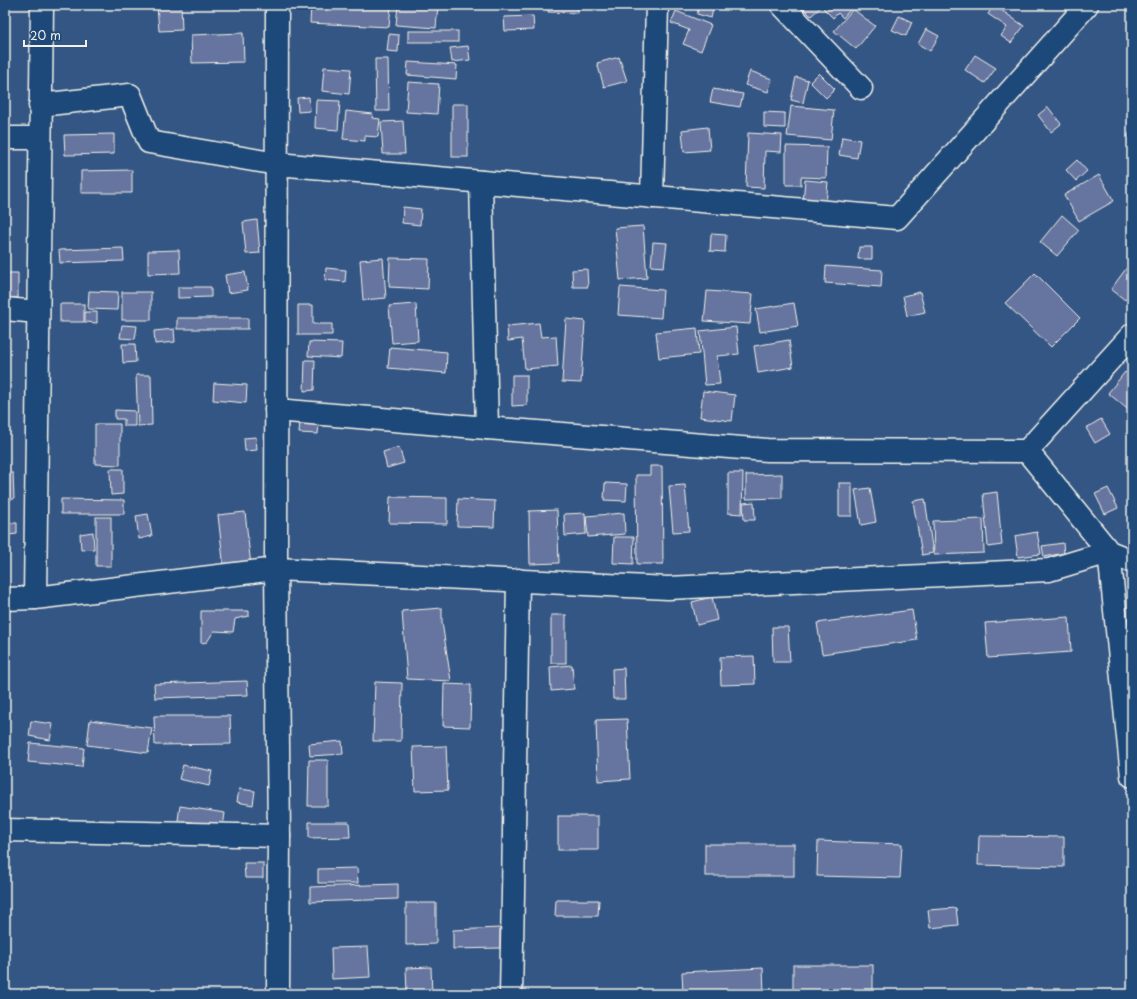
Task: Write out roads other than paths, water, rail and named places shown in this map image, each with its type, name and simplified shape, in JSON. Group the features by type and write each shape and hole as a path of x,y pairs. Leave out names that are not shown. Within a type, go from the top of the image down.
{"street":[{"path":"35,598 42,5"},
{"path":"277,5 276,569 279,836 278,994"},
{"path":"652,197 657,5"},
{"path":"782,5 861,88"},
{"path":"40,105 130,95 149,142 277,164 896,218 1087,5"},
{"path":"5,138 40,138"},
{"path":"481,182 487,428"},
{"path":"5,309 38,312"},
{"path":"276,410 767,450 1027,451 1132,336"},
{"path":"1027,451 1109,552 1132,561"},
{"path":"5,598 35,598 276,569 668,588 1049,570 1109,552"},
{"path":"1109,552 1132,776"},
{"path":"510,994 518,580"},
{"path":"5,830 279,836"}]}
